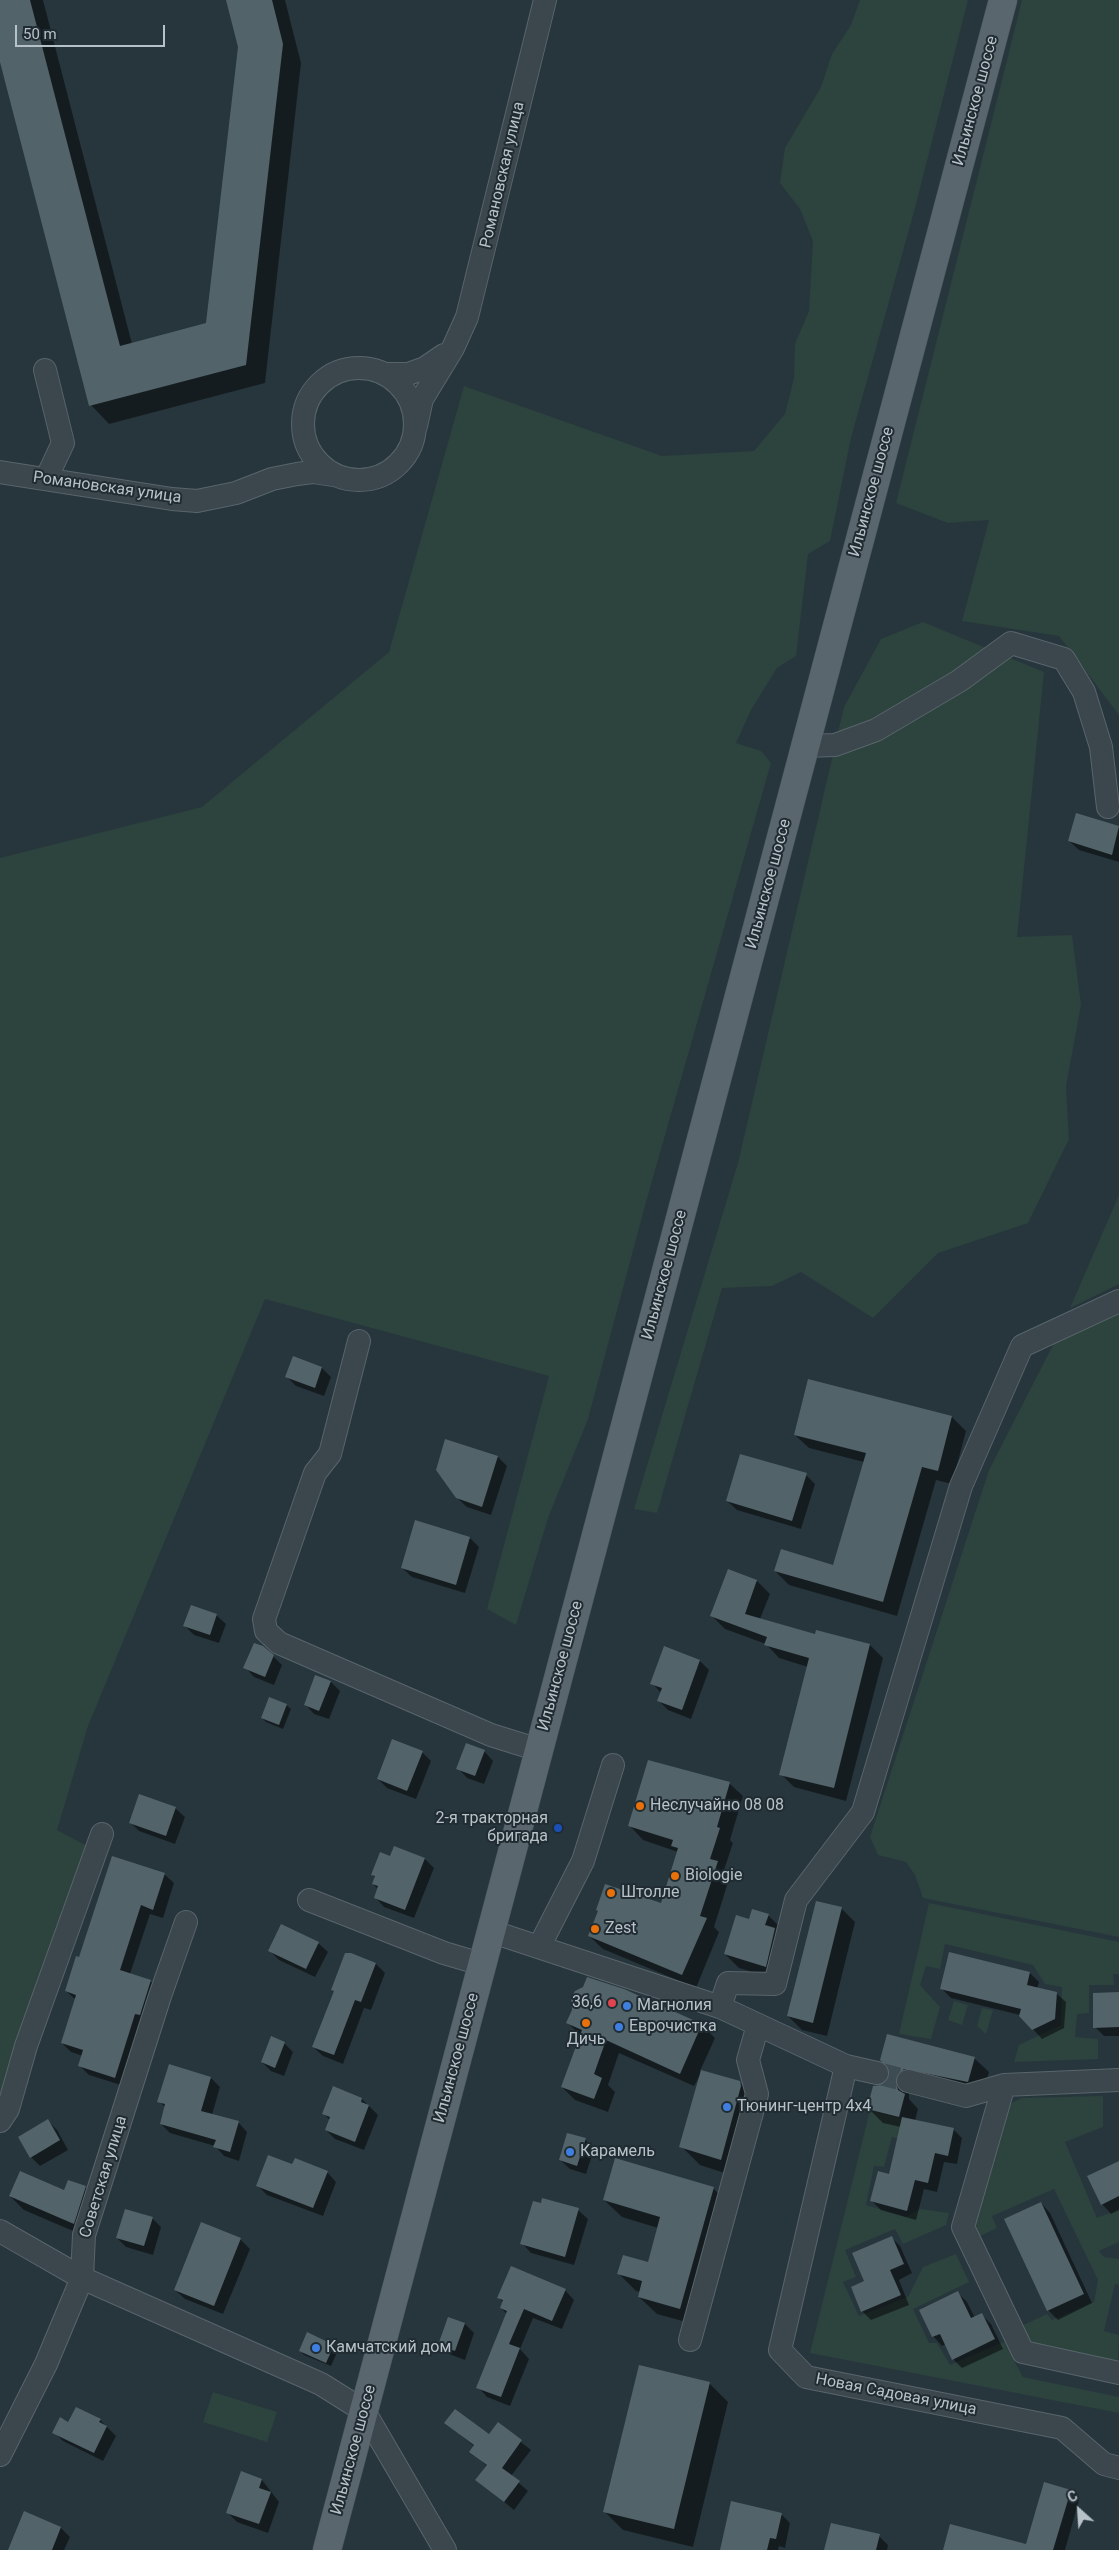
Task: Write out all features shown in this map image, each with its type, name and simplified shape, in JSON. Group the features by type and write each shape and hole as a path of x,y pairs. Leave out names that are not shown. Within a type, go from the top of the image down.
{"main road":[{"name":"Ильинское шоссе","path":"327,2550 1003,0"}],"street":[{"name":"Романовская улица","path":"0,472 172,499 197,501 236,493 272,480 313,472 357,481 370,480 387,473 402,461 409,450 422,399 453,348 467,318 480,272 545,0"},
{"name":"Романовская улица","path":"333,475 314,458 303,435 302,422 309,398 325,379 348,369 361,368 385,374 408,374 425,368 453,348"},
{"path":"45,370 63,443 46,479"},
{"name":"Романовская улица","path":"385,374 404,390 413,407 416,426"},
{"name":"Романовская улица","path":"272,480 293,458 303,435"},
{"path":"805,746 835,745 876,730 959,681 1011,643 1064,659 1084,692 1100,746 1108,807"},
{"path":"720,2007 728,1983 775,1984 796,1900 862,1812 961,1486 1022,1346 1119,1301"},
{"path":"359,1341 330,1454 315,1473 264,1619 266,1631 279,1643 502,1740 539,1750"},
{"path":"539,1947 583,1861 613,1764"},
{"path":"0,2121 8,2109 26,2046 102,1834"},
{"path":"309,1900 444,1953 481,1964"},
{"name":"Советская улица","path":"0,2455 46,2364 82,2278 84,2235 160,1996 186,1922"},
{"path":"490,1931 720,2007 846,2066 877,2073"},
{"path":"690,2340 757,2094 748,2060 758,2025"},
{"name":"Новая Садовая улица","path":"846,2066 780,2350 806,2376 1062,2428 1104,2464 1119,2468"},
{"path":"908,2082 966,2096 1004,2085 1119,2080"},
{"path":"1004,2085 964,2227 1022,2352 1119,2372"},
{"path":"0,2231 82,2278 321,2384 364,2411 445,2550"}],"green space":[{"path":"860,0 968,0 915,208 851,438 830,541 808,554 796,656 777,668 751,710 736,743 761,751 771,763 646,1202 588,1419 548,1518 516,1625 487,1609 549,1376 265,1299 88,1726 57,1830 91,1848 0,2094 0,858 202,807 389,652 464,386 662,456 754,451 785,414 794,378 795,344 809,311 813,241 800,209 780,183 785,148 821,87 832,54 851,25"},
{"path":"1022,0 1119,0 1119,715 1059,636 962,621 989,520 948,523 896,503"},
{"path":"923,622 1044,672 1017,937 1072,935 1081,1005 1066,1086 1069,1139 1028,1223 938,1253 873,1318 801,1272 772,1286 722,1288 657,1513 634,1509 738,1163 844,707 881,639"},
{"path":"1119,1195 1119,1284 1070,1308"},
{"path":"1119,1312 1119,1937 923,1898 915,1875 906,1862 878,1855 870,1837 989,1470 1056,1339"},
{"path":"929,1903 1119,1942 1119,1974 1113,1974 1114,1985 1089,1985 1089,2013 1077,2014 1075,2037 1098,2039 1098,2059 1014,2062 1019,2045 1061,2025 1062,1987 1045,1984 1033,1965 945,1944 940,1969 926,1966 920,1985 940,2007 931,2039 899,2034"},
{"path":"954,2001 968,2005 962,2025 948,2020"},
{"path":"982,2008 993,2010 986,2034 977,2026"},
{"path":"1103,2096 1103,2127 1065,2142 1097,2218 1119,2209 1119,2242 1099,2251 1104,2257 1119,2259 1119,2285 1115,2284 1104,2331 1119,2335 1118,2363 1028,2342 1019,2327 1047,2314 1052,2320 1094,2302 1098,2280 1054,2189 992,2216 997,2228 980,2236 974,2220 1003,2112 1011,2103 1022,2098"},
{"path":"870,2110 902,2119 900,2139 892,2137 884,2167 874,2166 866,2205 906,2217 920,2209 949,2213 946,2225 903,2244 895,2229 845,2250 856,2277 843,2282 859,2316 908,2297 923,2267 956,2254 969,2282 913,2309 929,2343 937,2343 950,2365 1004,2342 1023,2377 1119,2397 1119,2413 810,2353"},
{"path":"213,2392 277,2412 267,2442 203,2422"}],"building":[{"path":"0,0 30,0 120,346 206,323 238,47 226,0 272,0 283,44 246,365 89,406 0,62"},
{"path":"1076,813 1119,826 1112,855 1068,841"},
{"path":"293,1356 322,1367 315,1388 285,1377"},
{"path":"808,1379 952,1416 938,1471 922,1467 883,1602 774,1571 781,1549 833,1565 866,1453 794,1435"},
{"path":"445,1439 498,1456 482,1507 456,1498 436,1470"},
{"path":"740,1454 807,1473 792,1521 726,1501"},
{"path":"415,1520 470,1537 456,1585 401,1568"},
{"path":"728,1569 757,1580 745,1614 815,1634 816,1630 870,1644 834,1788 779,1775 809,1658 764,1645 767,1637 710,1616"},
{"path":"191,1605 217,1614 210,1635 183,1626"},
{"path":"254,1643 263,1646 274,1655 265,1677 243,1668"},
{"path":"664,1646 700,1660 682,1710 657,1701 662,1688 650,1684"},
{"path":"315,1675 331,1681 319,1711 304,1705"},
{"path":"269,1697 287,1704 279,1725 261,1718"},
{"path":"392,1739 423,1751 407,1791 377,1779"},
{"path":"466,1743 485,1750 475,1776 456,1769"},
{"path":"648,1760 730,1782 717,1827 720,1828 710,1859 718,1861 700,1916 707,1918 682,1975 588,1936 598,1911 596,1910 605,1884 661,1903 678,1848 671,1846 673,1840 628,1826"},
{"path":"139,1794 176,1807 166,1836 129,1823"},
{"path":"394,1846 425,1858 405,1910 374,1898 378,1886 372,1884 375,1876 371,1875 380,1852 390,1856"},
{"path":"112,1856 165,1873 153,1910 141,1905 120,1970 151,1980 140,2015 135,2014 115,2078 78,2066 83,2050 61,2043 76,1995 65,1991 76,1956 79,1957"},
{"path":"816,1901 842,1907 813,2023 787,2016"},
{"path":"752,1909 769,1914 765,1925 775,1928 766,1967 724,1954 736,1915 749,1919"},
{"path":"281,1924 319,1942 306,1969 268,1951"},
{"path":"949,1952 1030,1972 1027,1985 1057,1992 1055,2019 1032,2030 1019,2016 1021,2009 940,1989"},
{"path":"345,1953 351,1953 376,1963 361,2002 355,2000 334,2055 312,2047 334,1991 331,1990"},
{"path":"587,1977 624,1989 702,2024 680,2074 606,2040 594,2074 602,2078 594,2099 561,2087 582,2030 566,2023 572,2010 571,1998 575,1991 583,1987"},
{"path":"1119,1992 1119,2027 1093,2028 1093,1993"},
{"path":"887,2034 975,2057 968,2082 904,2069 895,2078 898,2090 905,2094 899,2117 867,2109 873,2086 881,2085 890,2076 889,2069 880,2060"},
{"path":"271,2036 285,2042 275,2068 261,2062"},
{"path":"169,2064 211,2077 201,2111 239,2121 230,2152 213,2147 216,2140 160,2124 165,2104 157,2102"},
{"path":"701,2070 740,2081 741,2086 721,2160 679,2147"},
{"path":"333,2086 362,2098 361,2102 369,2105 355,2142 325,2130 330,2117 322,2114"},
{"path":"902,2117 954,2128 948,2156 935,2153 928,2183 915,2180 907,2211 870,2201 878,2171 889,2174"},
{"path":"48,2119 60,2140 30,2158 18,2137"},
{"path":"567,2133 586,2138 577,2166 559,2160"},
{"path":"268,2155 292,2164 295,2158 328,2171 313,2208 256,2186"},
{"path":"615,2158 714,2187 680,2309 638,2297 642,2281 617,2274 623,2255 648,2262 660,2217 603,2200"},
{"path":"1119,2161 1119,2196 1101,2205 1087,2176"},
{"path":"20,2171 64,2190 68,2180 86,2186 74,2224 9,2196"},
{"path":"542,2198 579,2208 565,2257 520,2244 533,2201 541,2203"},
{"path":"1041,2202 1084,2294 1047,2311 1004,2219"},
{"path":"125,2209 153,2217 144,2246 116,2238"},
{"path":"201,2222 241,2238 214,2306 174,2290"},
{"path":"892,2236 904,2264 890,2270 901,2295 861,2312 851,2287 864,2281 852,2253"},
{"path":"511,2266 566,2289 552,2321 524,2309 509,2344 520,2348 501,2397 476,2388 507,2311 500,2308 503,2300 497,2298"},
{"path":"958,2291 971,2318 982,2313 995,2339 952,2360 940,2334 932,2337 919,2310"},
{"path":"448,2317 465,2323 455,2351 438,2345"},
{"name":"Камчатский дом","path":"307,2332 334,2345 326,2363 299,2351"},
{"path":"639,2365 710,2382 674,2529 603,2512"},
{"path":"76,2407 101,2419 99,2422 107,2426 94,2453 52,2433 60,2417 68,2422"},
{"path":"455,2409 489,2434 498,2422 522,2440 502,2468 520,2481 504,2502 475,2480 487,2465 469,2452 474,2445 444,2423"},
{"path":"241,2471 262,2479 259,2488 271,2492 259,2524 226,2513"},
{"path":"1044,2482 1071,2490 1053,2550 943,2550 950,2524 1026,2544"},
{"path":"731,2501 782,2513 776,2539 770,2538 767,2550 720,2550"},
{"path":"24,2511 61,2527 52,2550 8,2550"},
{"path":"831,2523 880,2534 876,2550 824,2550"}],"tunnel":[{"path":"877,2073 908,2081"}],"place":[{"name":"Неслучайно 08 08","path":"640,1806"},
{"name":"2-я тракторная бригада","path":"558,1828"},
{"name":"Biologie","path":"675,1876"},
{"name":"Штолле","path":"611,1893"},
{"name":"Zest","path":"595,1929"},
{"name":"36,6","path":"612,2003"},
{"name":"Магнолия","path":"627,2006"},
{"name":"Дичь","path":"586,2023"},
{"name":"Еврочистка","path":"619,2027"},
{"name":"Тюнинг-центр 4х4","path":"727,2107"},
{"name":"Карамель","path":"570,2152"},
{"name":"Камчатский дом","path":"316,2348"}]}
